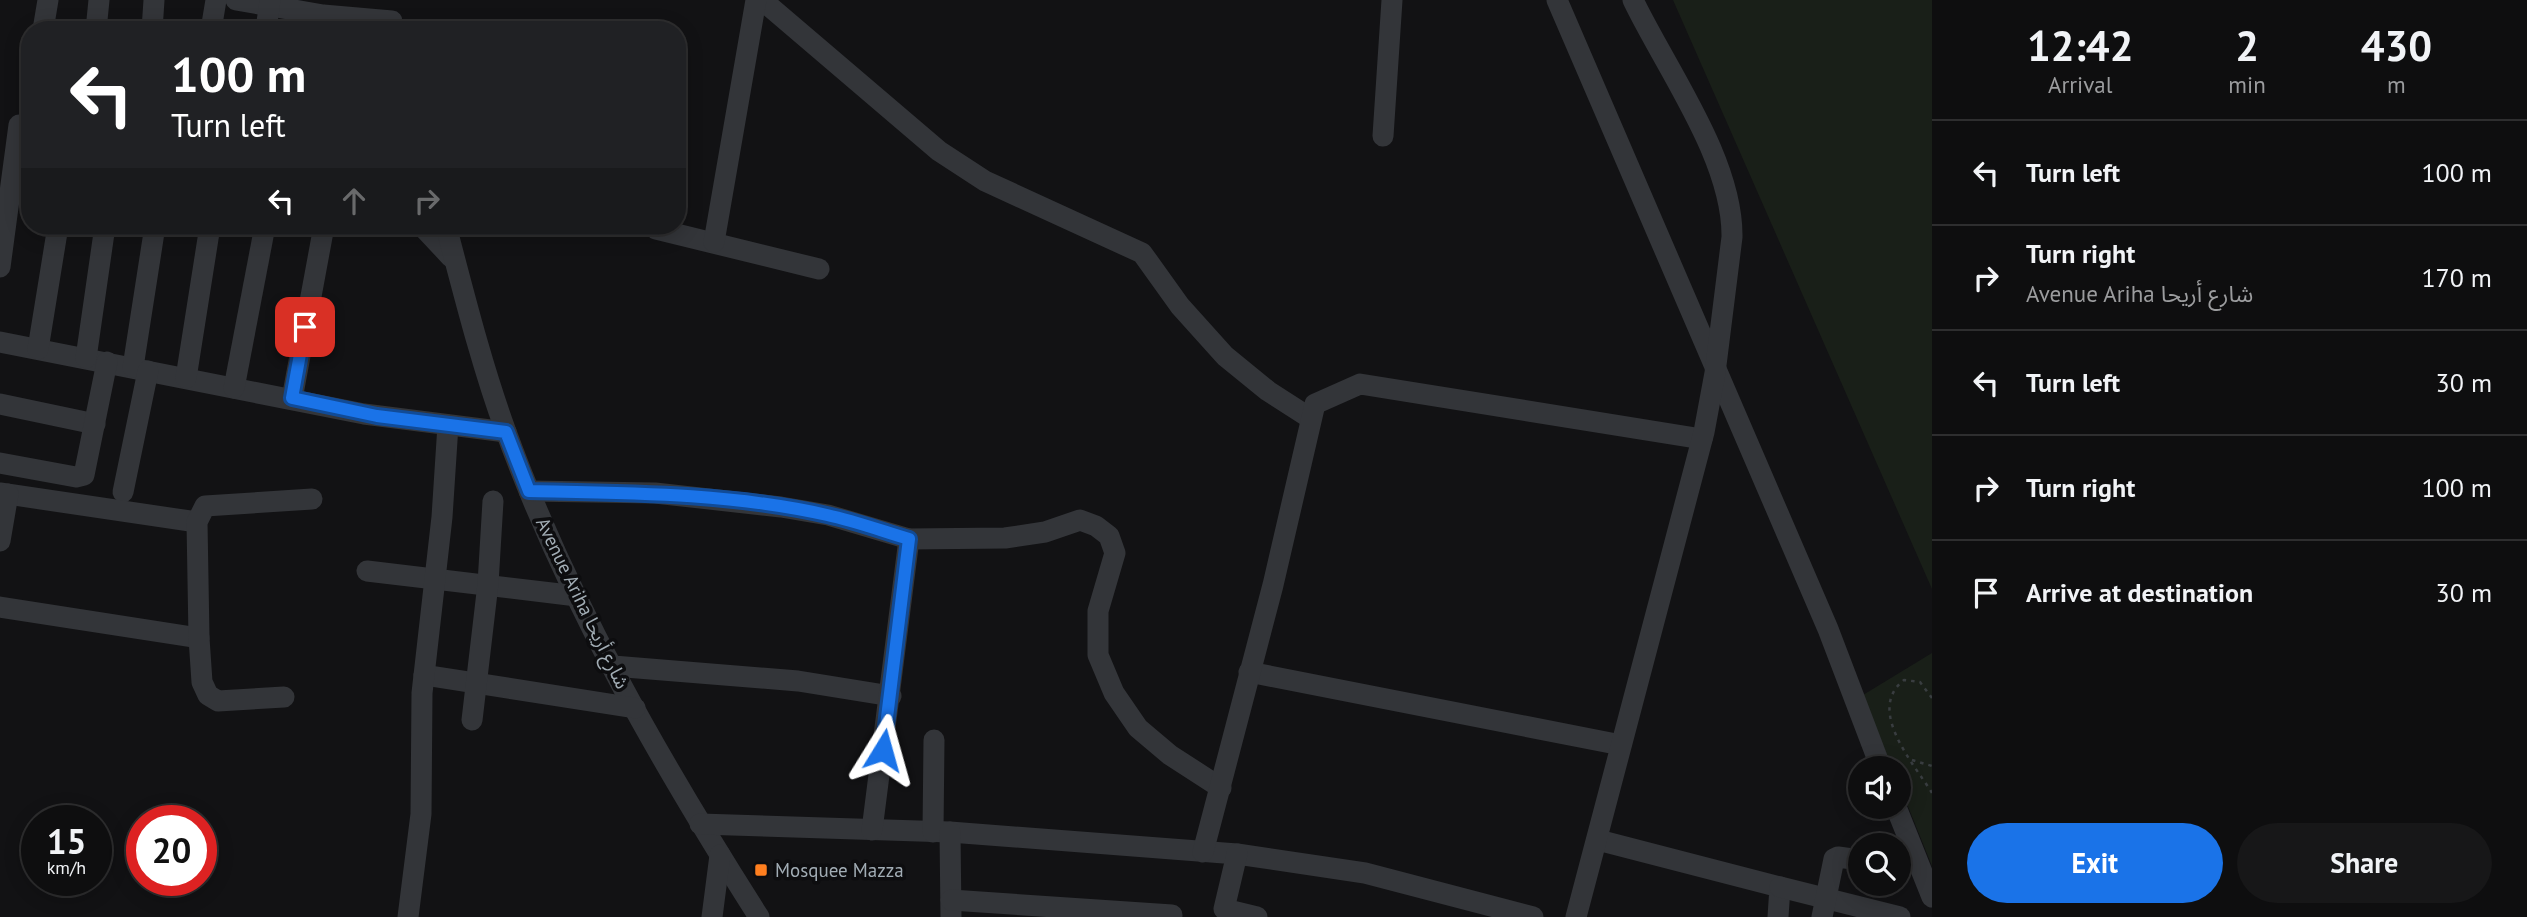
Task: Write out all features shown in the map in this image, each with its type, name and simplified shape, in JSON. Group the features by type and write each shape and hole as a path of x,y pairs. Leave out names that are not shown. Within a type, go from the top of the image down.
{"street":[{"path":"44,21 48,0"},
{"path":"97,21 99,0"},
{"path":"153,21 154,0"},
{"path":"212,21 216,0"},
{"path":"236,0 270,3 319,21"},
{"path":"714,242 759,0 939,151 985,181 1142,253 1180,306 1225,356 1268,391 1310,418"},
{"path":"1383,136 1392,0"},
{"path":"1557,0 1828,629 1876,756"},
{"path":"1576,917 1702,439 1716,368 1731,256 1732,217 1714,158 1633,0"},
{"path":"267,21 270,3"},
{"path":"336,21 392,17"},
{"path":"0,267 21,130"},
{"path":"38,349 57,235"},
{"path":"0,463 80,478 87,471 95,424 96,360 104,235"},
{"path":"122,492 140,369 154,235"},
{"path":"186,378 209,235"},
{"path":"234,388 263,235"},
{"path":"292,398 322,235"},
{"path":"430,235 455,262"},
{"name":"Avenue Ariha شارع أريحا","path":"448,235 481,358 529,491 577,596 635,708 700,824 760,917"},
{"path":"683,235 819,269"},
{"path":"0,342 364,414 506,432"},
{"path":"1203,852 1273,585 1315,404 1360,384 1702,439"},
{"path":"0,404 95,424"},
{"path":"408,917 421,814 424,675 448,425"},
{"path":"529,491 655,494 781,507 828,515 909,539 1005,538 1045,532 1080,520 1096,526 1109,536 1115,554 1098,611 1098,655 1114,693 1138,728 1170,755 1221,788"},
{"path":"0,541 4,494 197,522"},
{"path":"284,698 218,701 208,695 202,682 199,638 197,522 205,506 312,499"},
{"path":"472,720 488,584 493,501"},
{"path":"872,830 909,539"},
{"path":"367,571 435,576 577,596"},
{"path":"0,607 199,638"},
{"path":"613,666 798,681 891,696"},
{"path":"1249,672 1621,745"},
{"path":"424,675 635,708"},
{"path":"934,740 941,832 951,909 1172,915"},
{"path":"700,824 941,832 1237,854 1365,873 1533,917"},
{"path":"1598,840 1780,887 1823,908 1900,917"},
{"path":"1237,854 1223,913 1257,917"},
{"path":"712,917 720,855"},
{"path":"1823,908 1834,859 1848,858"},
{"path":"1911,869 1932,897"},
{"path":"1778,917 1780,887"}],"path":[{"path":"1932,698 1920,682 1909,679 1899,684 1891,702 1892,726 1932,793"},
{"path":"1912,760 1932,766"}],"shaded area":[{"path":"1673,0 1932,0 1932,589"},
{"path":"1932,653 1932,866 1911,814 1911,756 1887,756 1863,695"}],"place":[{"name":"Mosquee Mazza","path":"761,870"}],"route":[{"path":"305,327 292,398 364,414 506,432 529,491 655,494 781,507 828,515 909,539 883,750"}]}
